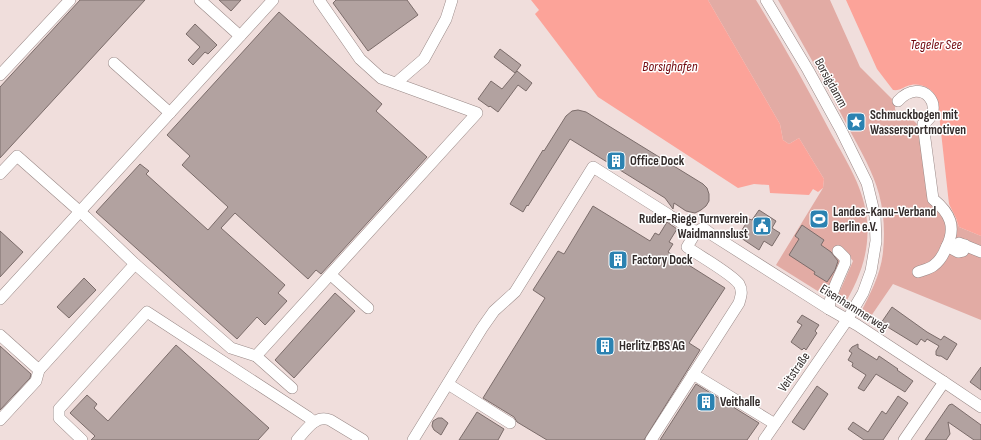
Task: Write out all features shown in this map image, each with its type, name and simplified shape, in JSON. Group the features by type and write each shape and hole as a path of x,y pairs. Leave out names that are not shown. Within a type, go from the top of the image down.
{"street":[{"path":"0,75 70,0"},
{"path":"200,0 240,36"},
{"path":"0,299 273,0"},
{"path":"256,356 477,113 381,78 360,59 319,0"},
{"path":"396,83 424,59 446,19 452,0"},
{"name":"Borsigdamm","path":"766,0 808,70 841,130 867,183 874,216 876,241 874,256 871,271 863,293 847,320"},
{"path":"114,63 170,113"},
{"path":"898,100 906,93 916,91 928,96 933,103 932,114 927,122 923,124 933,199 942,206 949,217 955,243"},
{"path":"0,174 17,156 80,211 135,264 231,348 256,356 292,388"},
{"path":"414,440 482,328 494,311 515,292 593,168 696,232 686,247 733,278 739,285 742,294 740,303 651,440"},
{"name":"Eisenhammerweg","path":"696,232 704,228 711,234 981,407"},
{"path":"955,243 981,252"},
{"path":"918,272 932,267 955,243"},
{"path":"829,309 829,300 846,263 845,258 838,251"},
{"path":"0,420 36,382 39,370 135,264"},
{"path":"331,275 368,308"},
{"path":"82,440 59,418 59,409 147,312 314,422"},
{"name":"Veitstraße","path":"764,440 847,320"},
{"path":"0,335 39,370"},
{"path":"693,374 775,424"},
{"path":"904,440 944,382"},
{"path":"448,384 510,423"},
{"path":"297,440 314,422 322,418 327,418 363,440"}],"shaded area":[{"path":"708,0 756,0 844,155 859,187 866,210 867,244 862,266 854,287 843,307 835,302 853,261 844,250 844,261 824,295 776,265 823,188 824,179 799,138 789,144 783,140 780,124"},
{"path":"778,0 830,0 860,67 895,102 895,109 898,117 903,114 907,114 918,125 926,189 947,204 959,227 981,236 981,320 893,284 869,319 860,314 874,284 882,260 884,223 879,194 862,154"}],"water":[{"name":"Borsighafen","path":"531,0 708,0 780,124 783,140 789,144 799,138 824,179 823,188 818,192 813,189 809,195 770,193 769,185 754,184 738,188 598,97 535,14 539,10"},
{"name":"Tegeler See","path":"846,0 981,0 981,236 959,227 949,204 939,108 936,97 928,88 917,85 906,86 898,90 893,90 877,69"}],"building":[{"path":"80,0 145,0 0,158 0,87"},
{"path":"219,0 241,0 231,11"},
{"path":"336,0 407,0 418,15 368,51 333,3"},
{"path":"279,12 382,104 376,111 427,157 321,274 316,270 308,279 235,213 221,228 285,285 278,293 287,301 265,325 257,317 237,339 96,212 140,164 149,171 146,174 208,230 228,207 182,165 190,156 167,135"},
{"path":"195,24 217,45 208,54 205,52 193,65 188,60 200,47 186,34"},
{"path":"500,49 521,65 515,73 494,57"},
{"path":"517,71 532,83 526,91 518,85 498,112 478,99 491,81 502,89"},
{"name":"Office Dock","path":"578,110 586,112 703,184 707,188 709,194 709,201 706,206 695,213 686,211 674,203 673,209 665,198 570,139 523,212 510,204 566,116 572,111"},
{"name":"Herlitz PBS AG","path":"593,206 650,241 655,233 659,235 667,222 677,229 669,242 673,244 668,252 725,288 689,343 700,350 644,440 547,440 517,422 514,417 483,398 545,298 533,290 558,251 564,254"},
{"path":"759,210 776,221 772,228 780,233 772,246 764,241 759,250 738,236 749,219 752,220"},
{"path":"802,225 824,240 821,245 831,252 838,261 835,270 827,282 814,274 815,272 789,255 799,239 795,236"},
{"path":"0,231 23,252 0,277"},
{"path":"84,278 96,290 69,318 57,307"},
{"path":"335,293 355,311 294,378 275,360"},
{"path":"892,307 941,340 944,336 957,344 947,360 936,355 936,351 939,346 927,339 925,342 921,339 917,345 881,323"},
{"path":"802,315 819,325 815,331 817,333 806,350 804,348 802,350 791,342 802,325 797,322"},
{"path":"858,344 858,348 877,360 879,356 913,381 905,392 876,374 864,391 858,388 866,375 852,366 853,363 848,360 852,353 849,351 852,347"},
{"path":"176,345 269,428 258,440 91,440 95,436 70,413 87,395 97,404 94,408 108,421"},
{"path":"0,346 31,374 30,378 0,410"},
{"path":"981,367 981,390 970,382"},
{"name":"Veithalle","path":"696,384 759,423 747,440 660,440"},
{"path":"817,386 828,394 804,430 792,422"},
{"path":"898,396 908,403 883,440 864,440 848,429 853,422 868,432 882,411 886,414"},
{"path":"952,404 981,425 981,440 974,440 948,422 950,434 946,440 925,440 949,405"},
{"path":"477,412 504,429 498,440 459,440"},
{"path":"438,418 442,418 448,423 441,435 434,430 432,426 433,421"}],"place":[{"name":"Schmuckbogen mit Wassersportmotiven","path":"856,122"},
{"name":"Office Dock","path":"616,161"},
{"name":"Landes-Kanu-Verband Berlin e.V.","path":"819,219"},
{"name":"Ruder-Riege Turnverein Waidmannslust","path":"762,226"},
{"name":"Factory Dock","path":"618,260"},
{"name":"Herlitz PBS AG","path":"605,346"},
{"name":"Veithalle","path":"706,402"}]}
